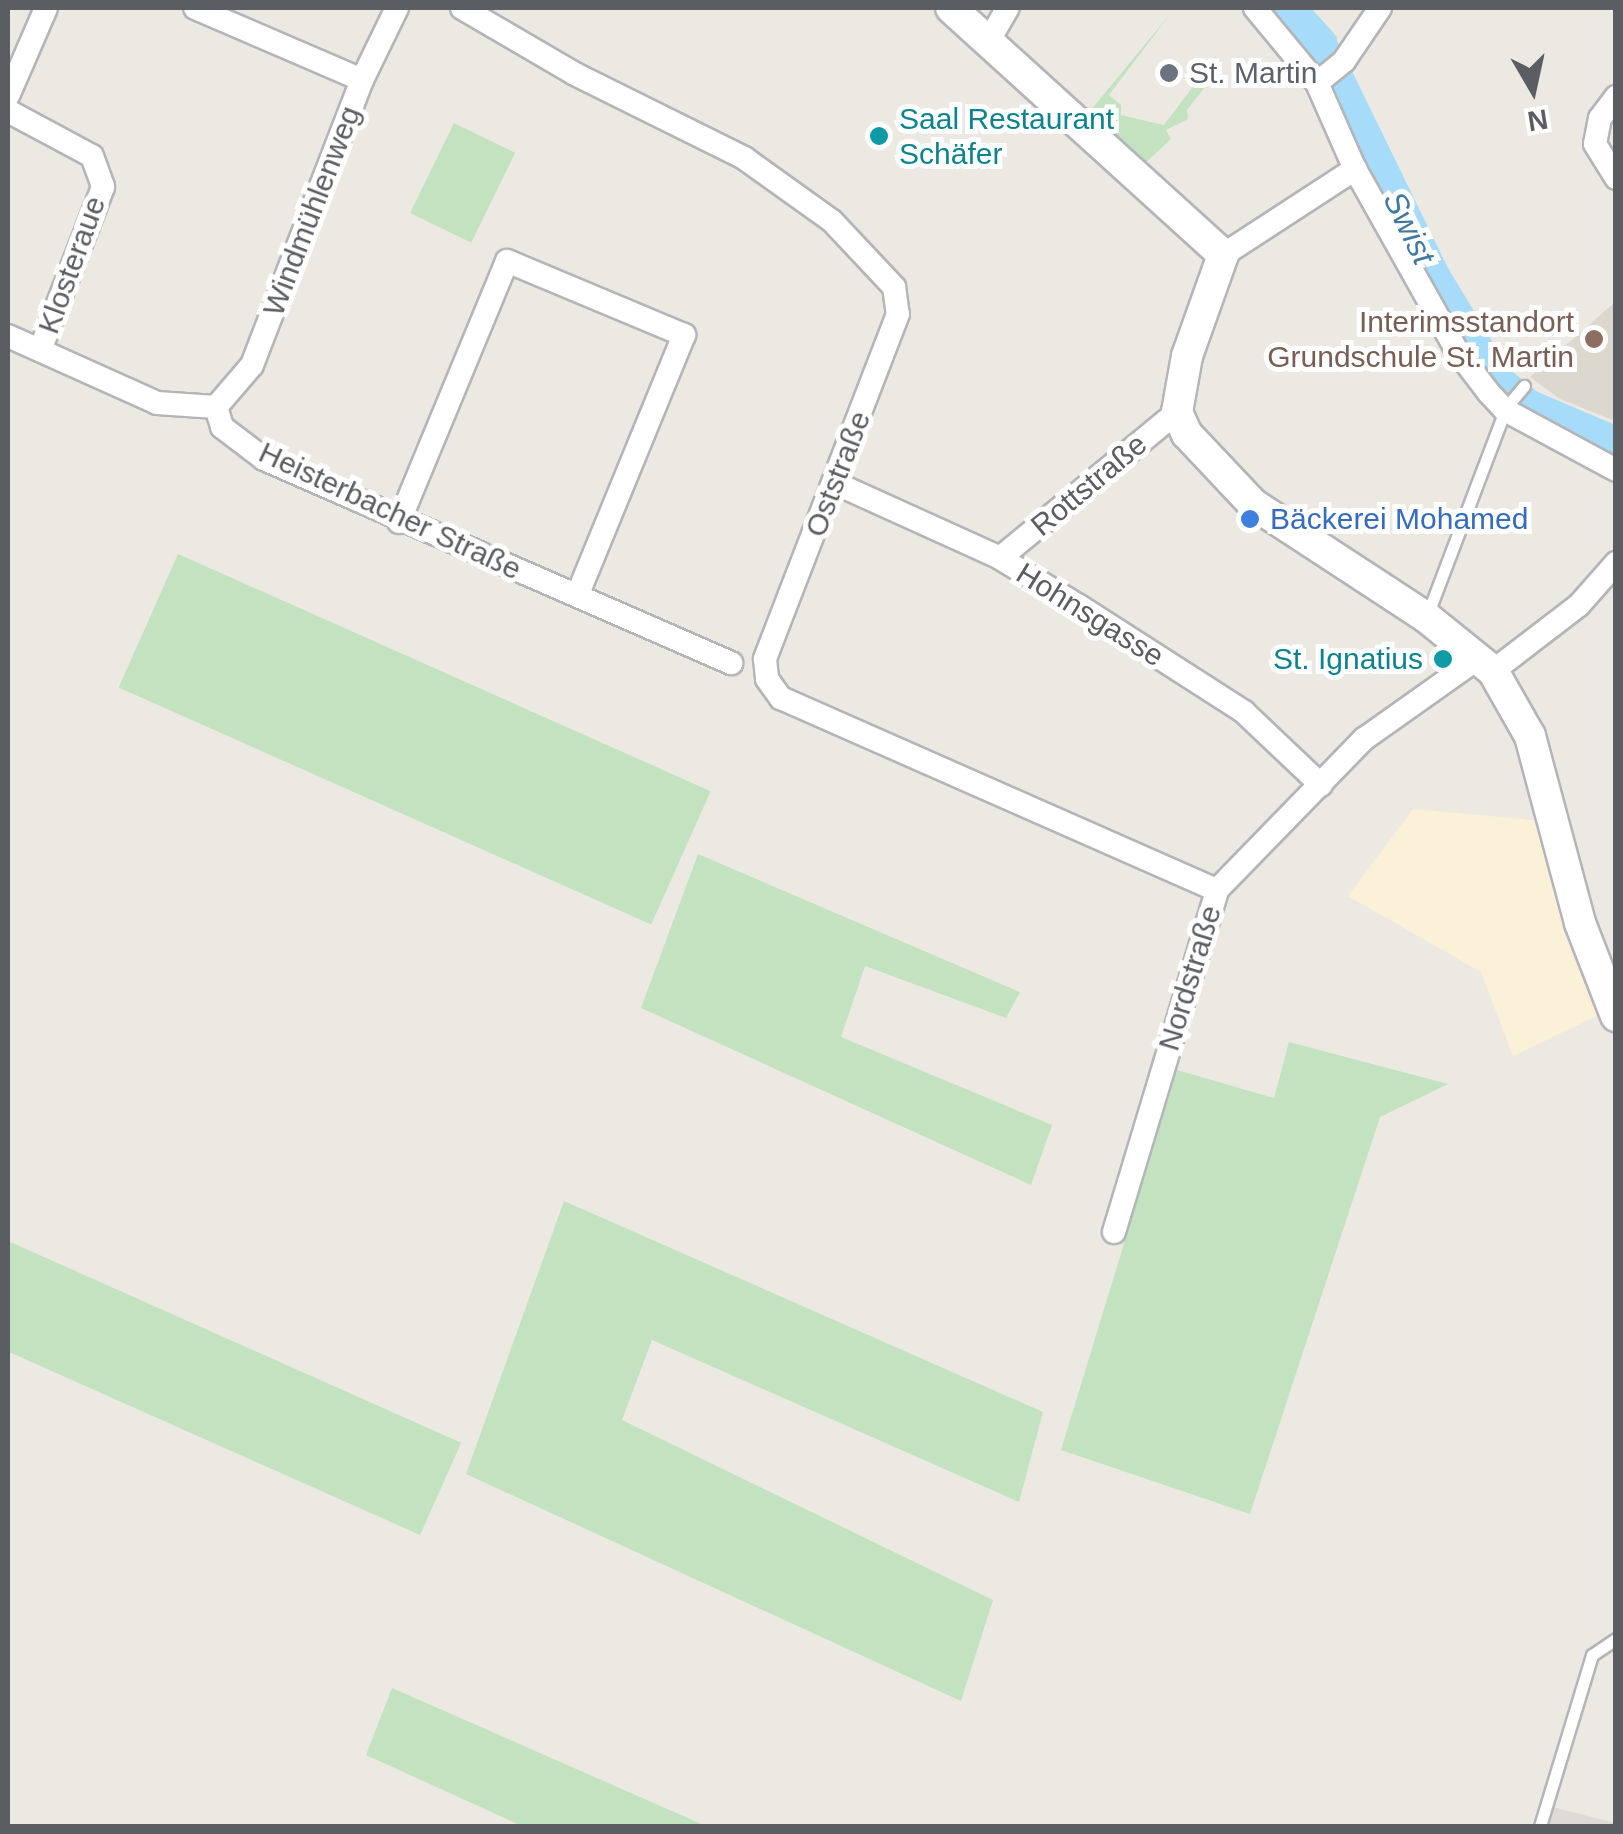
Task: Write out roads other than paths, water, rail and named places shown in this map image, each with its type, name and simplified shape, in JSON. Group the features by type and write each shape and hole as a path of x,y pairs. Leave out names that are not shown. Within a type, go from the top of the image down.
{"main road":[{"path":"950,8 1223,255 1187,356 1177,412 1219,473 1253,504 1426,617 1486,664 1530,736 1580,924 1616,1016"}],"street":[{"path":"8,96 46,8"},
{"path":"195,8 362,80"},
{"name":"Windmühlenweg","path":"216,407 252,365 362,80 397,8"},
{"name":"Oststraße","path":"462,8 575,74 744,158 874,260 894,287 898,314 765,659 766,679 781,698 1217,890"},
{"path":"988,42 1008,8"},
{"path":"1255,8 1320,81 1354,170 1457,351 1506,408 1616,470"},
{"path":"1320,81 1344,61 1380,8"},
{"path":"1616,98 1600,118 1595,144 1616,178"},
{"name":"Klosteraue","path":"8,111 92,156 103,188 40,350"},
{"path":"1223,255 1354,170"},
{"path":"399,522 507,261 684,335 578,594"},
{"path":"8,336 157,403 216,407"},
{"name":"Heisterbacher Straße","path":"216,407 222,427 264,458 399,522 578,594 731,662"},
{"name":"Rottstraße","path":"1000,558 1177,412"},
{"name":"Hohnsgasse","path":"836,482 1000,558 1244,712 1321,784"},
{"name":"Nordstraße","path":"1114,1232 1217,890 1364,739 1580,604 1616,563"}],"lane":[{"path":"1426,617 1506,408 1524,386"},
{"path":"1540,1826 1592,1655 1616,1639"}],"waterway":[{"name":"Swist","path":"1287,8 1318,42 1431,274 1494,379 1527,406 1616,444"}],"place":[{"name":"St. Martin","path":"1169,73"},
{"name":"Saal Restaurant Schäfer","path":"879,136"},
{"name":"Interimsstandort Grundschule St. Martin","path":"1594,339"},
{"name":"Bäckerei Mohamed","path":"1250,519"},
{"name":"St. Ignatius","path":"1443,659"}]}
